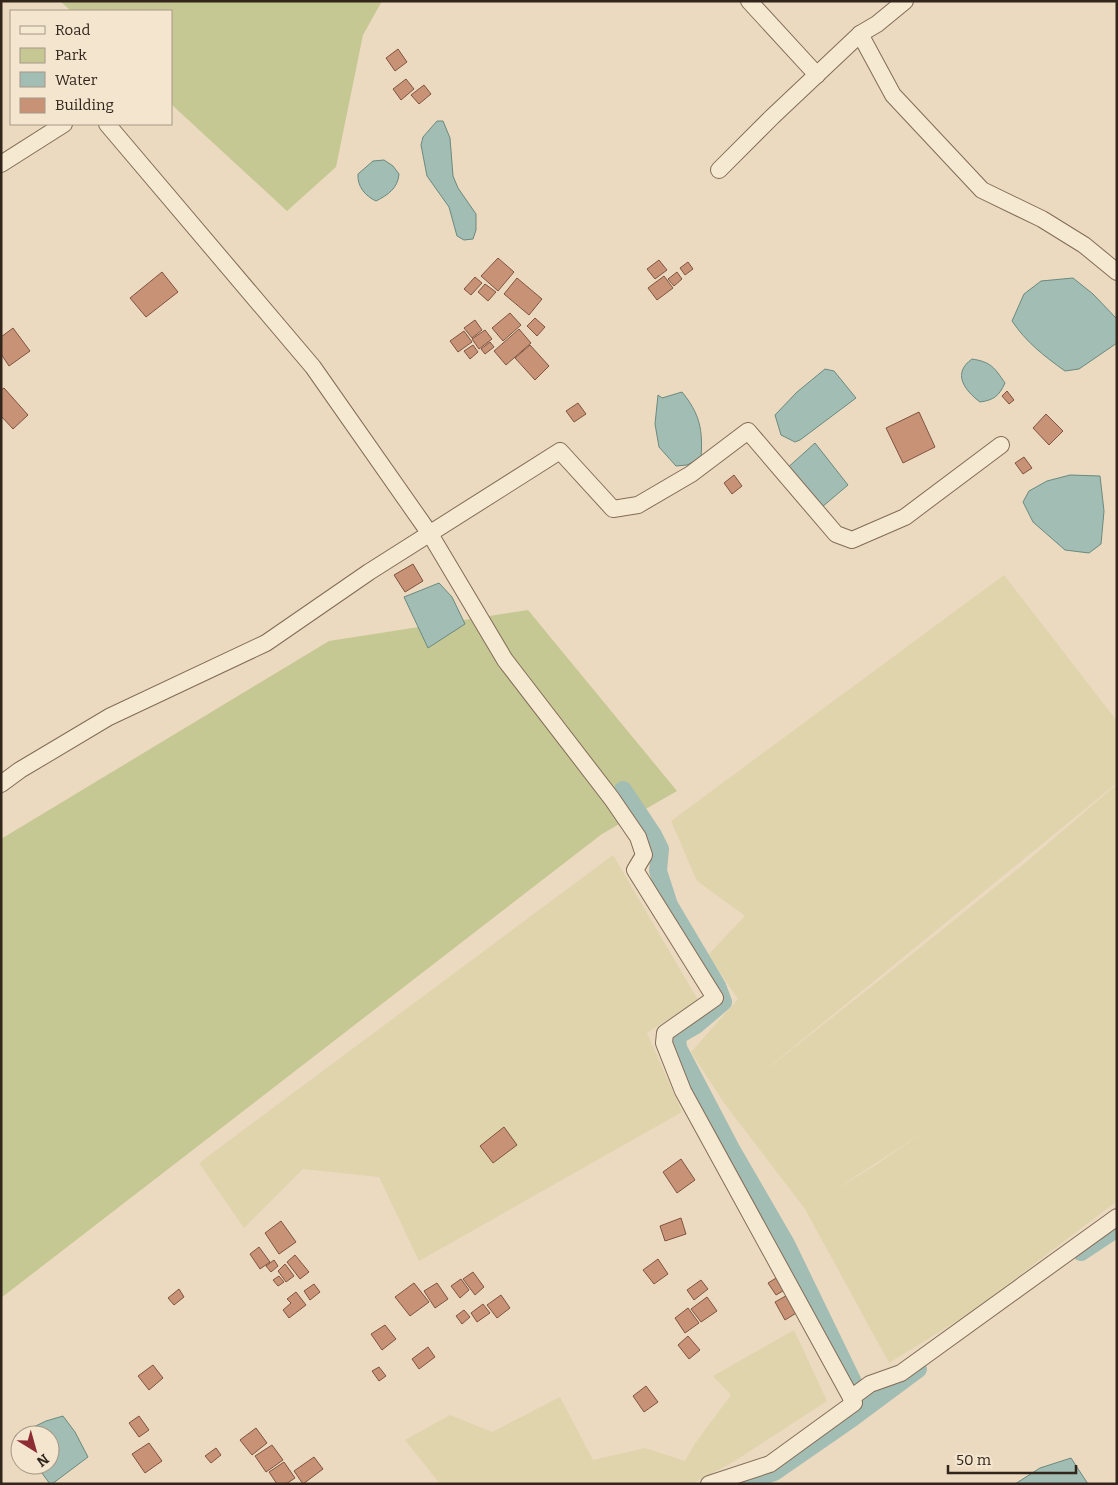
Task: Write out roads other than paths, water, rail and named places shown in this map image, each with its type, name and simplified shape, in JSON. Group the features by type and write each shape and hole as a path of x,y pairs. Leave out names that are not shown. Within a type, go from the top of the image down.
{"street":[{"path":"749,1 816,75"},
{"path":"719,170 860,34 877,24 905,1"},
{"path":"860,34 893,95 982,190 1042,219 1084,245 1117,272"},
{"path":"1,164 62,125"},
{"path":"108,125 313,367 430,534 505,660 612,799 638,837 644,855 635,870 715,998 664,1033 664,1043 683,1092 854,1403 770,1464 709,1484"},
{"path":"1,784 20,770 109,717 266,643 369,572 560,451 613,509 638,505 691,474 748,431 836,534 852,540 905,517 1001,445"},
{"path":"851,1398 870,1384 901,1373 1117,1217"}],"water":[{"path":"437,121 443,121 450,138 453,176 458,188 476,214 476,230 473,239 464,240 457,236 449,207 427,176 421,145 423,137"},
{"path":"384,160 393,166 399,174 397,183 392,190 376,201 362,190 358,174 373,161"},
{"path":"1073,278 1093,294 1117,319 1117,343 1079,369 1065,371 1023,336 1012,321 1024,294 1041,281"},
{"path":"972,359 992,366 1005,383 1001,391 992,399 980,402 965,387 962,376 963,370"},
{"path":"825,369 834,371 856,398 800,440 795,442 781,435 775,415 797,392"},
{"path":"682,392 693,408 699,423 701,431 701,458 687,465 676,466 659,447 655,424 658,395 662,398"},
{"path":"815,443 848,485 822,507 785,470"},
{"path":"1070,475 1100,476 1104,511 1101,544 1089,553 1065,550 1033,522 1023,502 1029,491 1047,481"},
{"path":"439,583 452,597 465,624 428,648 404,597"},
{"path":"63,1416 75,1432 88,1457 52,1484 43,1475 60,1475 60,1425 38,1425"},
{"path":"1071,1458 1088,1484 1015,1484 1040,1468"}],"waterway":[{"path":"623,790 653,835 660,849 658,871 669,905 717,986 723,1002 696,1025 677,1036 678,1048 731,1149 786,1244 865,1407"},
{"path":"1081,1252 1117,1228"},
{"path":"741,1484 774,1472 918,1369"}]}
